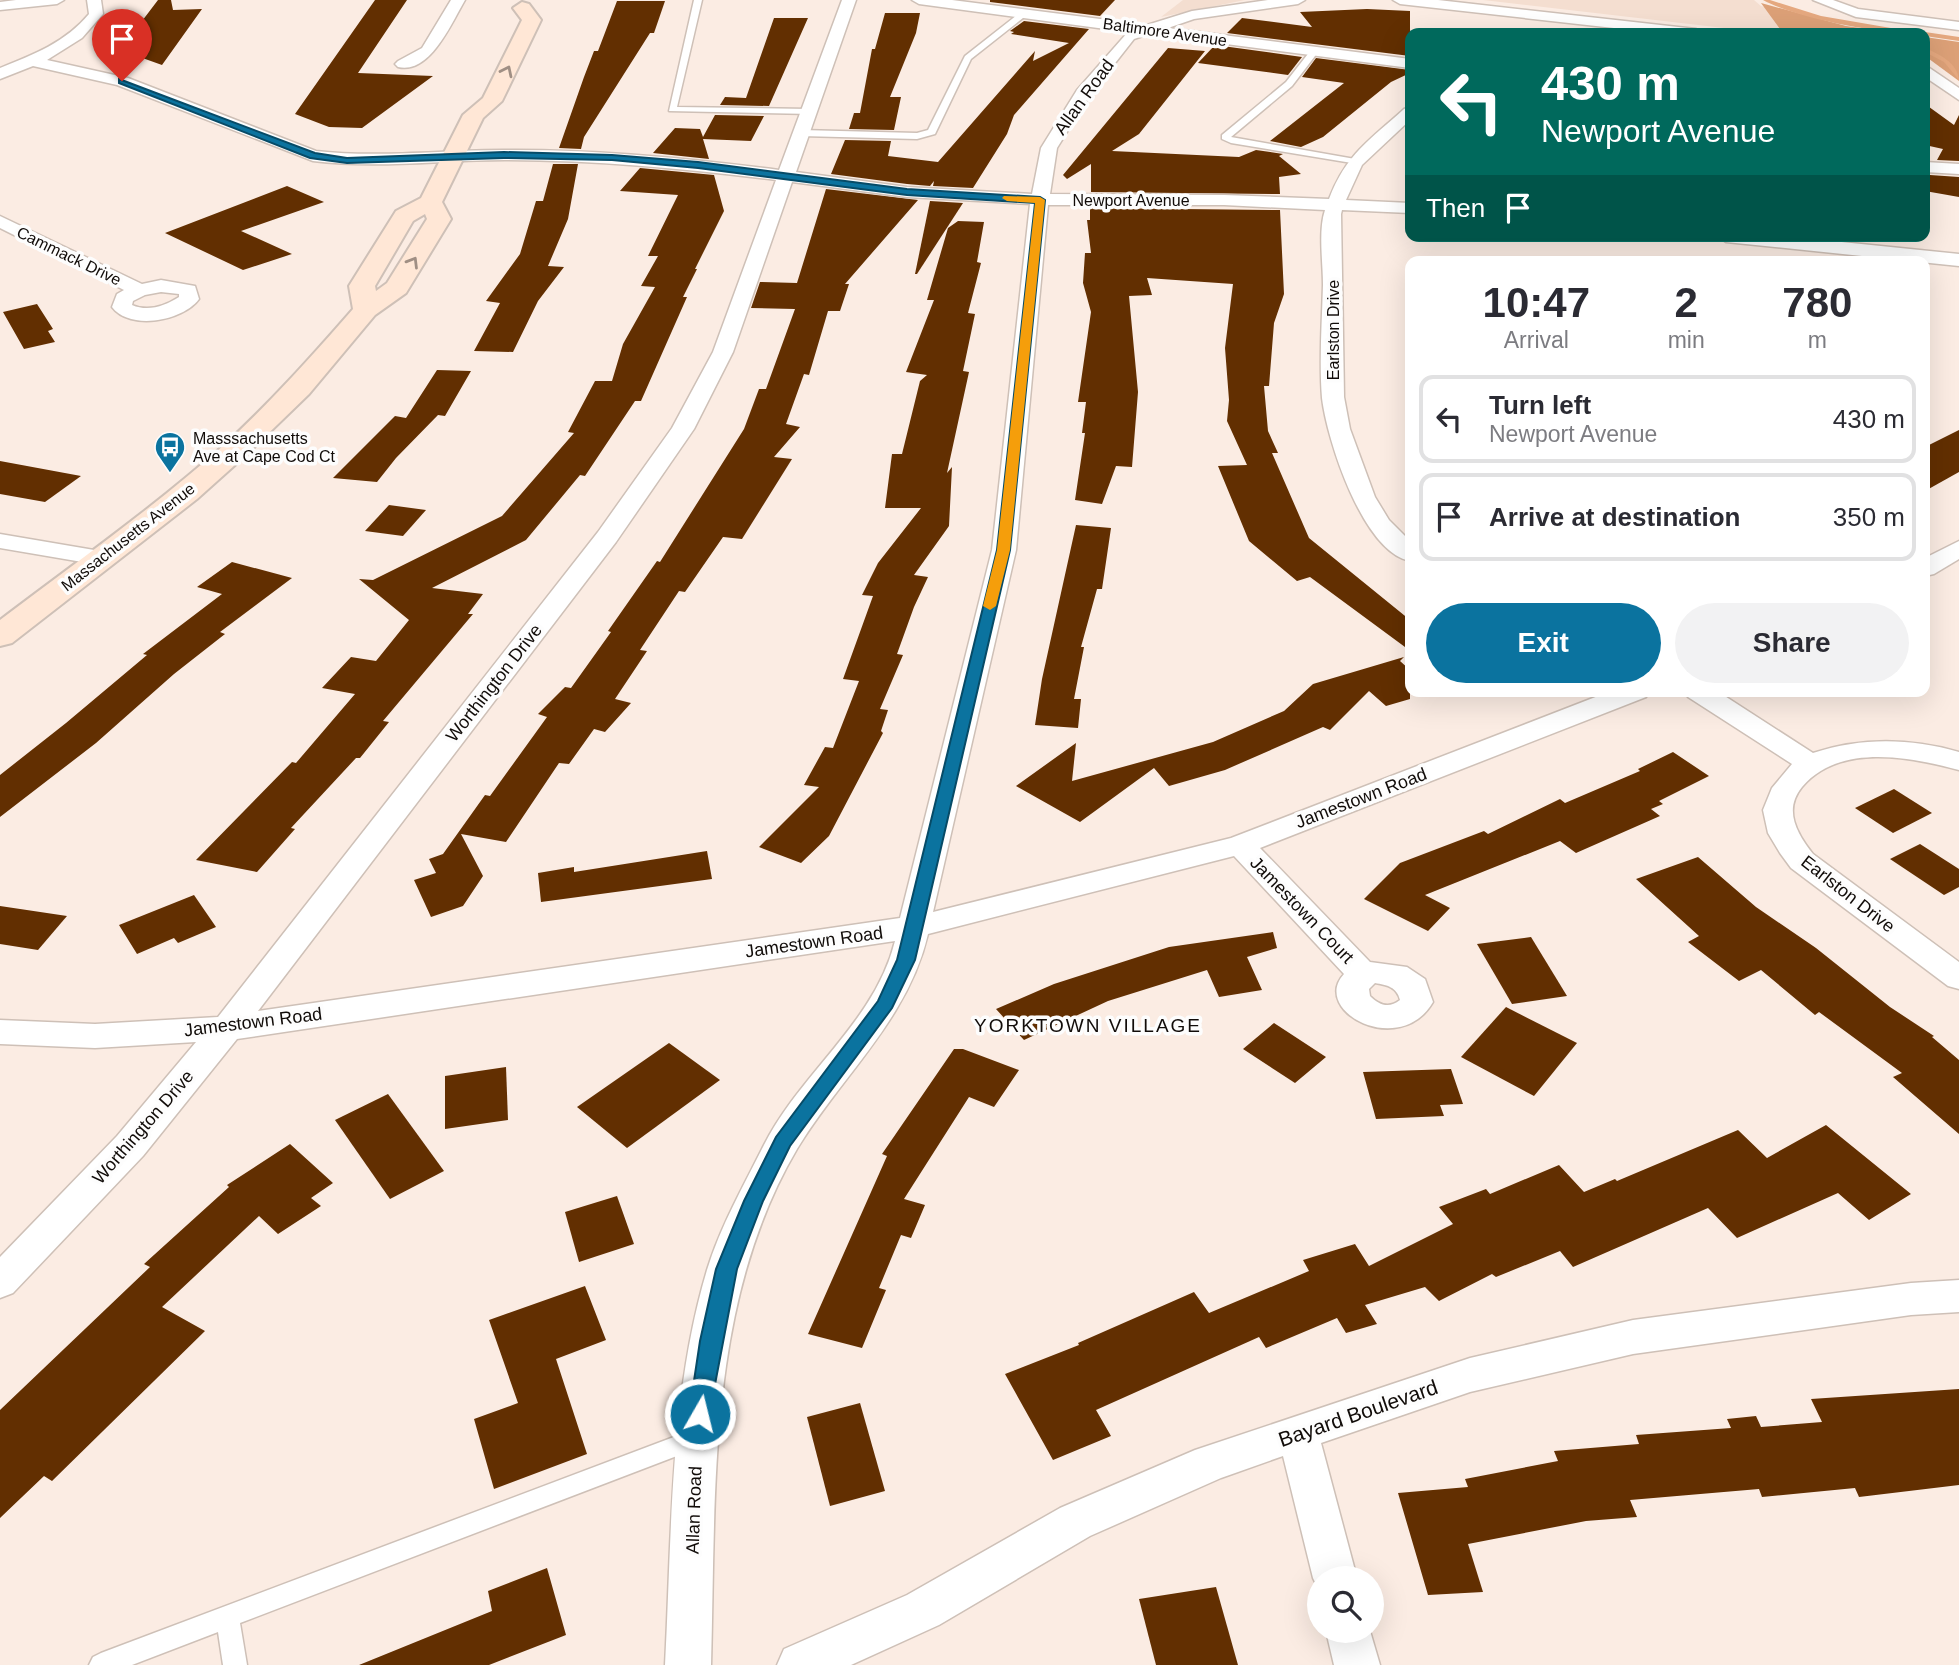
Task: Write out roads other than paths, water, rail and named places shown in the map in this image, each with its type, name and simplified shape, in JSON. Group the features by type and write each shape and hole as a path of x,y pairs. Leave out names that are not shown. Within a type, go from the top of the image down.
{"main road":[{"name":"Massachusetts Avenue","path":"0,636 186,493 299,388 366,310 397,288 439,219 429,202 453,157 467,109 492,101 532,20 524,4 503,20"}],"street":[{"path":"0,6 57,0"},
{"path":"0,74 64,46 86,29 96,14 94,0"},
{"path":"403,64 428,51 458,0"},
{"name":"Worthington Drive","path":"0,1282 130,1146 228,1028 607,537 683,429 723,352 849,0"},
{"name":"Baltimore Avenue","path":"919,0 999,5 1024,14 1405,63"},
{"path":"1144,29 1220,9 1289,0"},
{"path":"1400,0 1651,28"},
{"path":"1820,0 1856,13 1959,26"},
{"name":"Allan Road","path":"688,1665 697,1438 711,1341 726,1269 754,1201 783,1142 886,1003 906,960 969,687 1004,550 1040,200 1053,139 1083,93 1129,36 1144,29"},
{"name":"Newport Avenue","path":"30,61 122,81 313,156 347,160 504,155 612,158 698,165 907,192 1040,200 1336,203 1405,208"},
{"path":"1930,74 1959,95"},
{"name":"Earlston Drive","path":"1405,117 1356,162 1332,214 1333,397 1339,429 1363,497 1379,524 1405,549"},
{"path":"1930,167 1959,169"},
{"name":"Cammack Drive","path":"0,221 139,290"},
{"path":"1779,242 1919,256"},
{"path":"1780,256 1788,243"},
{"path":"1930,257 1959,260"},
{"path":"0,541 100,558"},
{"path":"1930,566 1959,548"},
{"name":"Jamestown Road","path":"0,1032 95,1036 228,1028 915,928 1240,845 1621,697"},
{"path":"1707,697 1810,763 1838,752 1874,747 1913,750 1959,761"},
{"name":"Earlston Drive","path":"1810,763 1792,778 1778,799 1777,820 1784,839 1802,861 1959,978"},
{"name":"Jamestown Court","path":"1240,845 1364,975"},
{"name":"Bayard Boulevard","path":"800,1665 923,1610 1075,1522 1210,1463 1470,1375 1633,1337 1912,1299 1959,1296"},
{"path":"1298,1433 1332,1566"},
{"path":"1351,1643 1357,1665"}],"lane":[{"path":"698,0 672,109 809,113"},
{"path":"801,133 917,136 932,132 968,58 1024,14"},
{"path":"1314,52 1289,84 1225,136 1231,140 1356,162"},
{"path":"101,1665 697,1438"},
{"path":"227,1616 235,1665"}],"waterway":[{"path":"1766,0 1821,18 1881,28"},
{"path":"1930,35 1959,39"},
{"path":"1930,53 1946,61 1959,78"}],"place":[{"name":"Masssachusetts Ave at Cape Cod Ct","path":"170,474"}],"district":[{"name":"YORKTOWN VILLAGE","path":"1088,1025"}]}
